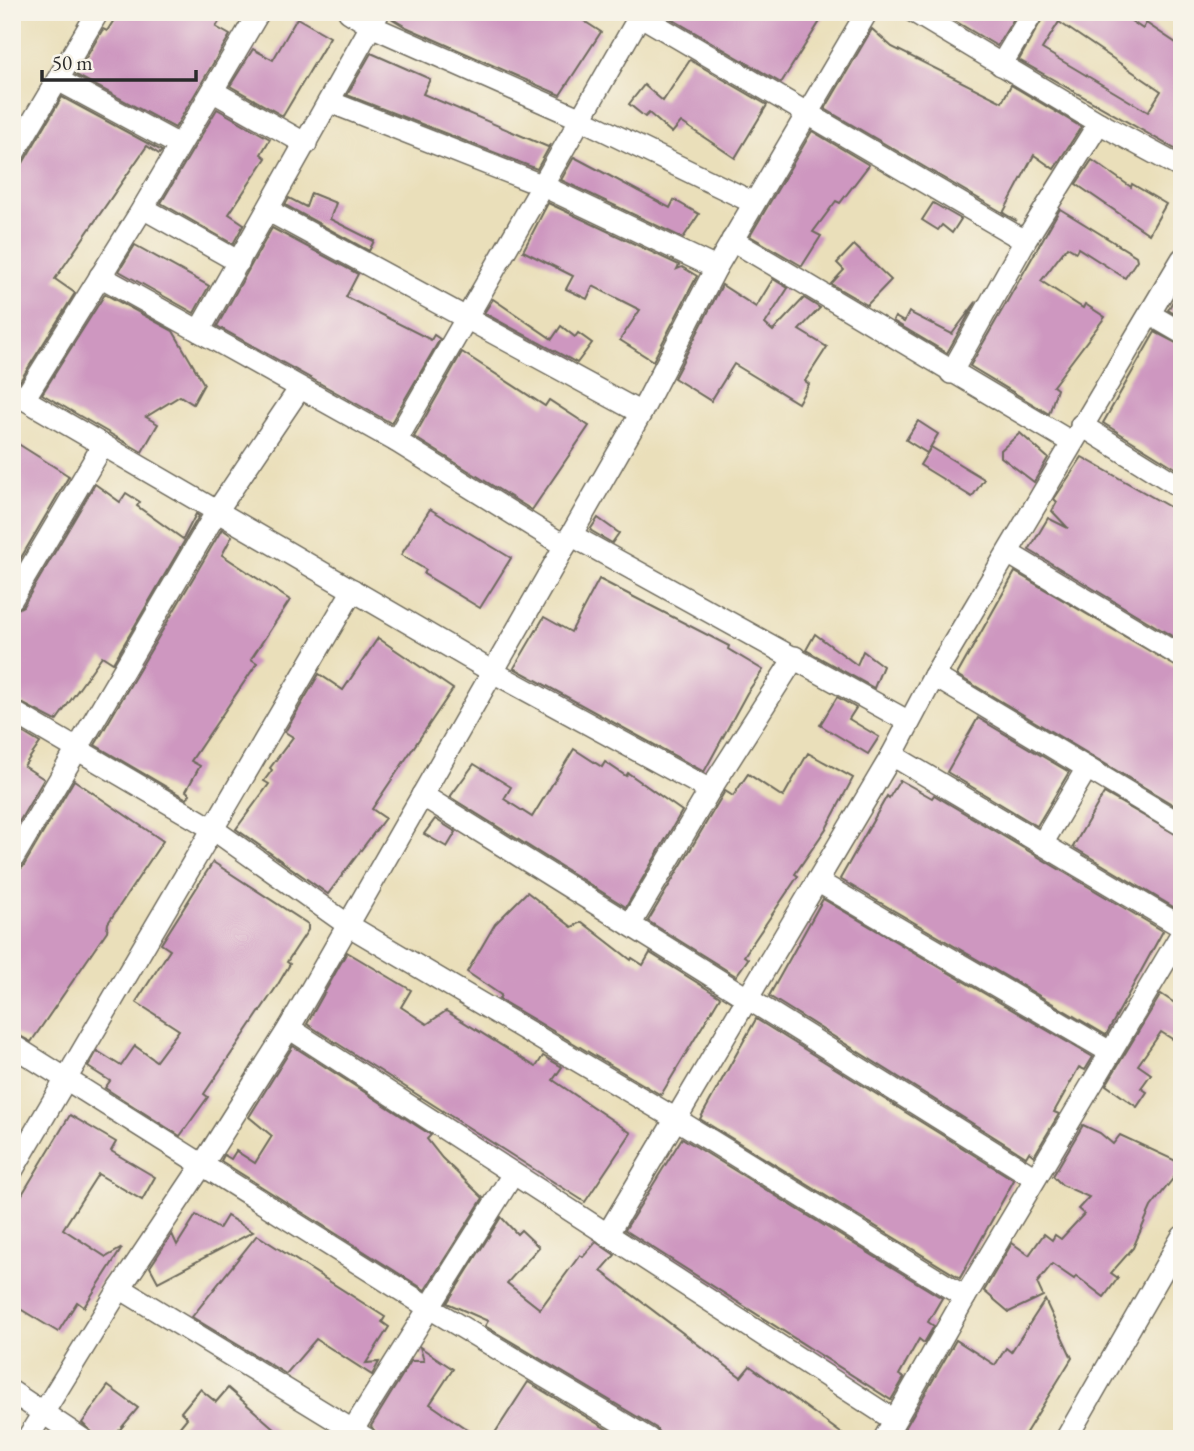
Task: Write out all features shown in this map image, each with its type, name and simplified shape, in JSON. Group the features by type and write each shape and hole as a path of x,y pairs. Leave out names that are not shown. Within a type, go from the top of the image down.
{"street":[{"path":"12,156 98,12"},
{"path":"259,12 143,208 18,395 493,671 710,790"},
{"path":"349,12 375,19 754,203"},
{"path":"27,1439 120,1288 289,1028 641,413 716,268 867,12"},
{"path":"914,12 1099,123 1182,168"},
{"path":"1001,65 1033,12"},
{"path":"396,441 639,13 1025,241"},
{"path":"199,331 270,211 375,19"},
{"path":"58,80 179,145"},
{"path":"214,92 306,144"},
{"path":"330,102 541,185 716,268"},
{"path":"951,373 1025,241 1099,123"},
{"path":"143,208 239,262"},
{"path":"270,211 641,413"},
{"path":"732,240 951,373 1182,488"},
{"path":"607,1235 892,755 934,676 1076,434 1182,259"},
{"path":"100,276 568,540 795,657 909,722"},
{"path":"1151,314 1182,333"},
{"path":"12,860 218,512 300,388"},
{"path":"12,598 103,445"},
{"path":"1007,553 1182,657"},
{"path":"12,1171 353,590"},
{"path":"630,925 710,790 795,657"},
{"path":"934,676 1182,825"},
{"path":"12,711 213,829 348,925 676,1119 965,1297"},
{"path":"892,755 1182,927"},
{"path":"1042,844 1087,768"},
{"path":"422,795 1035,1178"},
{"path":"817,881 1110,1052"},
{"path":"289,1028 607,1235 892,1432 965,1297 1110,1052 1175,962 1182,933"},
{"path":"12,1045 428,1307 649,1439"},
{"path":"120,1288 356,1436 428,1307 513,1174"},
{"path":"1066,1439 1182,1237"},
{"path":"12,1392 82,1439"}],"building":[{"path":"119,12 225,12 216,27 230,35 175,128 76,75 103,29 107,31"},
{"path":"392,12 570,12 601,32 560,95 406,27 391,18"},
{"path":"660,12 826,12 781,83"},
{"path":"940,12 1018,12 997,46"},
{"path":"1046,12 1118,12 1143,29 1146,23 1182,47 1182,153 1019,60","holes":["1059,22 1161,91 1148,112 1042,49"]},
{"path":"297,18 330,37 283,116 230,86 253,49 273,60"},
{"path":"872,29 892,47 1002,102 1011,85 1081,127 1054,169 1034,155 1003,213 825,109"},
{"path":"371,53 430,79 423,94 548,147 551,144 537,169 347,95"},
{"path":"690,60 767,105 735,158 681,122 672,133 649,113 645,117 629,104 644,85 663,101"},
{"path":"62,97 162,151 159,154 147,146 55,279 75,293 20,381 12,379 12,169 23,163"},
{"path":"217,109 270,139 261,154 266,158 229,214 244,224 233,244 161,203"},
{"path":"812,131 869,165 840,203 836,201 813,232 821,236 802,266 750,236"},
{"path":"574,157 670,208 674,200 699,214 683,238 561,180"},
{"path":"1092,160 1131,187 1132,184 1166,204 1149,234 1076,184"},
{"path":"311,193 336,203 330,219 374,241 369,251 285,205 289,198 306,207"},
{"path":"548,203 679,265 677,269 682,267 697,276 653,361 620,340 640,310 593,286 587,299 566,289 573,276 523,251"},
{"path":"933,203 961,219 952,233 942,225 938,230 922,220"},
{"path":"1060,209 1136,256 1137,260 1125,278 1078,248 1076,252 1067,247 1041,281 1083,308 1085,304 1105,317 1053,386 1057,389 1049,414 970,366"},
{"path":"272,228 358,274 346,297 431,340 434,335 440,339 391,423 217,326"},
{"path":"135,245 209,286 194,313 119,271"},
{"path":"854,245 891,280 867,305 831,284 844,270 837,263"},
{"path":"773,279 788,288 765,324 773,331 804,298 820,308 799,330 827,347 805,381 809,384 798,403 734,364 711,401 674,378 722,285 756,307"},
{"path":"1182,285 1182,318 1168,310"},
{"path":"105,294 173,331 204,384 193,404 180,396 146,417 158,424 142,452 42,394"},
{"path":"493,299 552,339 561,326 575,337 578,333 592,343 577,363 484,313"},
{"path":"976,302 947,353 893,321 895,317 904,322 909,312 952,334"},
{"path":"1155,332 1182,346 1182,472 1103,423"},
{"path":"462,352 545,406 549,400 589,426 532,510 414,437"},
{"path":"918,421 938,434 927,453 906,440"},
{"path":"1020,433 1048,458 1034,482 1001,457 1001,450"},
{"path":"12,440 69,476 12,573"},
{"path":"931,447 984,479 972,497 920,465"},
{"path":"1082,457 1182,514 1182,642 1029,550 1048,518 1068,528 1052,511 1057,502 1054,499"},
{"path":"95,484 120,502 126,493 140,502 137,506 183,539 196,514 199,516 113,663 102,656 56,721 12,698 12,612 23,606"},
{"path":"430,509 511,558 480,608 424,574 426,570 401,555"},
{"path":"598,518 619,533 612,543 590,530"},
{"path":"222,529 232,536 222,555 290,600 251,659 257,663 191,761 200,766 186,791 190,794 187,799 95,745"},
{"path":"1015,572 1182,670 1182,810 957,675"},
{"path":"599,579 729,646 728,649 763,670 747,693 704,772 514,668 544,617 571,632"},
{"path":"815,634 857,665 863,651 883,666 874,688 806,650"},
{"path":"378,638 453,689 372,809 385,818 328,894 236,829 269,784 264,781 272,770 270,768 293,737 285,732 319,674 343,690"},
{"path":"837,697 856,708 849,719 879,737 868,754 820,725"},
{"path":"978,718 1069,772 1037,826 947,772"},
{"path":"12,726 40,743 24,766 44,779 12,834"},
{"path":"574,749 602,767 605,762 626,776 628,773 682,811 626,907 450,797 474,764 511,787 504,799 532,817"},
{"path":"808,753 853,778 827,827 795,874 798,876 744,956 748,959 736,976 648,921 725,791 733,796 748,774 783,797"},
{"path":"74,780 163,841 108,923 107,931 31,1042 12,1032 12,873 23,867"},
{"path":"900,780 932,798 934,795 1163,931 1106,1035 840,879 887,796 889,798"},
{"path":"1104,793 1182,838 1182,896 1175,908 1073,847"},
{"path":"435,819 456,832 447,847 424,834"},
{"path":"213,862 308,924 308,930 287,962 290,964 277,986 204,1094 208,1097 180,1136 105,1088 110,1081 88,1067 97,1051 121,1066 135,1046 156,1061 179,1030 136,1002 170,950 161,944"},
{"path":"527,892 572,927 582,922 631,960 632,958 643,965 650,953 720,997 661,1095 499,999 501,995 467,972 495,924"},
{"path":"823,899 1093,1057 1085,1070 1079,1067 1054,1112 1059,1114 1034,1156 1029,1152 1026,1157 769,996"},
{"path":"347,952 411,990 401,1007 427,1024 446,1011 536,1067 543,1056 562,1067 553,1080 631,1133 585,1202 307,1024"},
{"path":"1161,994 1182,1008 1182,1045 1161,1032 1138,1065 1151,1074 1141,1088 1147,1092 1137,1107 1106,1085"},
{"path":"756,1019 1014,1180 960,1278 700,1119"},
{"path":"293,1046 431,1135 427,1139 442,1158 483,1198 425,1290 221,1161 224,1155 231,1159 236,1151 255,1163 272,1136 249,1117"},
{"path":"70,1115 116,1142 111,1151 155,1177 142,1200 98,1174 63,1229 106,1257 122,1248 84,1307 77,1302 58,1332 12,1304 12,1211"},
{"path":"1083,1125 1100,1133 1113,1144 1120,1135 1174,1160 1182,1167 1151,1207 1133,1248 1111,1273 1118,1278 1104,1297 1076,1276 1074,1279 1052,1264 1037,1283 1043,1296 1009,1312 984,1291 1012,1243 1029,1255 1044,1234 1052,1240 1055,1235 1061,1239 1084,1214 1078,1209 1089,1197 1062,1185 1053,1176"},
{"path":"682,1138 942,1298 928,1322 934,1326 924,1343 919,1339 899,1375 904,1378 891,1400 625,1230"},
{"path":"196,1215 219,1229 227,1216 253,1232 158,1282 150,1267 172,1234 177,1245"},
{"path":"501,1217 517,1234 521,1230 539,1247 507,1283 540,1309 580,1255 583,1257 596,1242 615,1255 601,1271 741,1377 750,1366 849,1439 662,1439 656,1428 485,1326 488,1321 447,1303"},
{"path":"257,1235 385,1317 382,1322 389,1327 366,1363 379,1362 372,1375 316,1339 286,1374 192,1317"},
{"path":"1045,1300 1072,1358 1022,1439 899,1439 956,1340 995,1365 1006,1348 1011,1352"},
{"path":"420,1347 453,1369 430,1404 481,1439 380,1439 371,1426 411,1361 424,1361"},
{"path":"528,1382 623,1439 491,1439"},
{"path":"108,1386 138,1408 112,1439 95,1439 93,1433 82,1423"},
{"path":"228,1388 286,1439 170,1439 187,1418 181,1412 200,1389 216,1402"}]}
